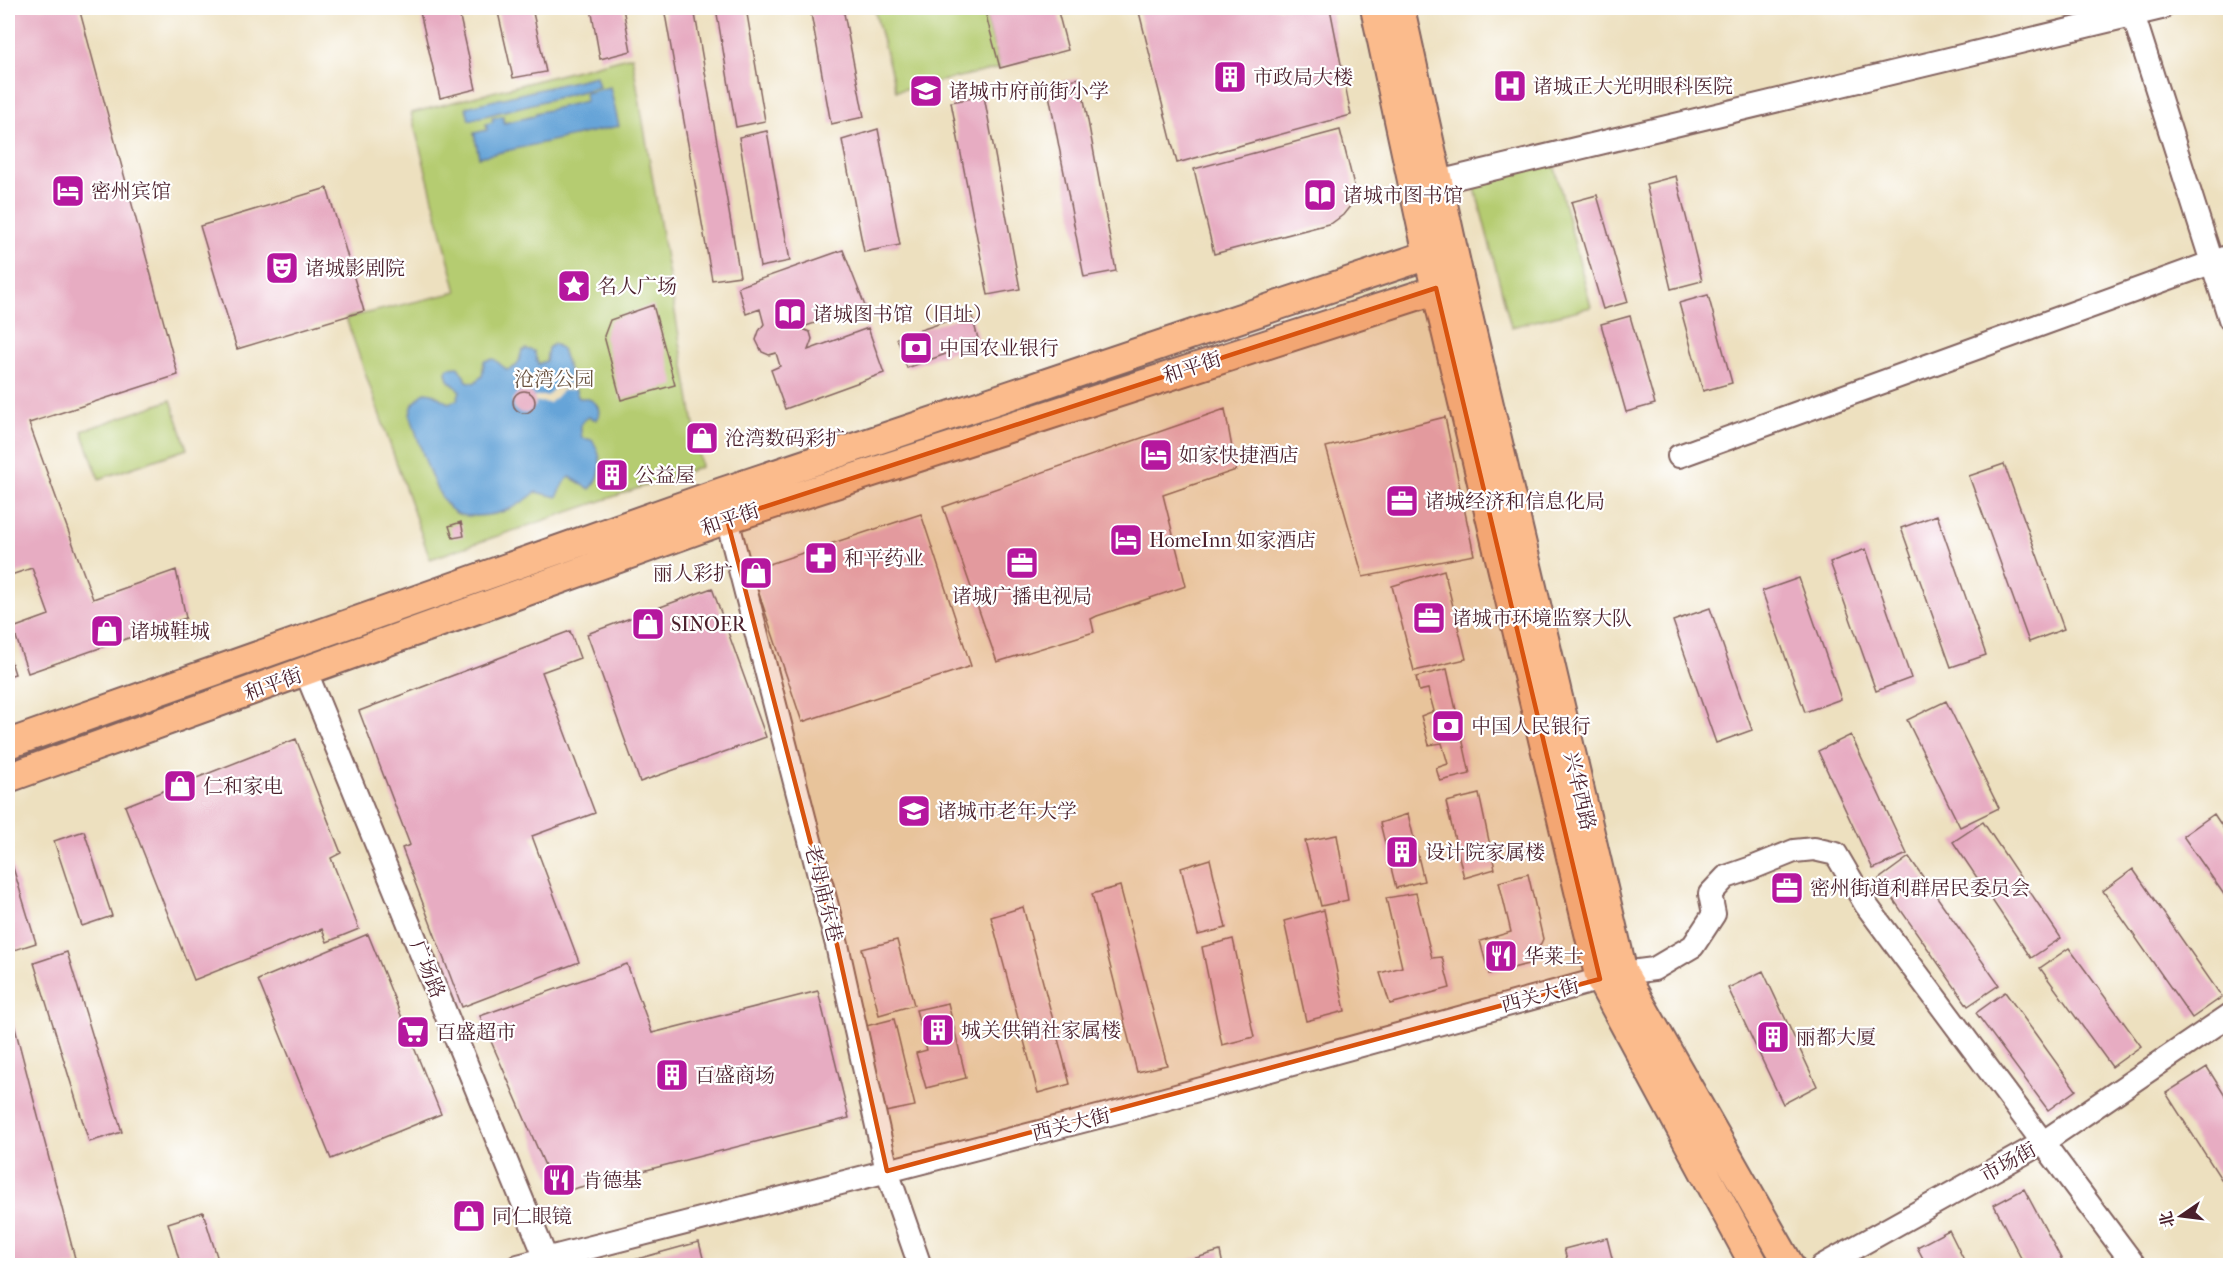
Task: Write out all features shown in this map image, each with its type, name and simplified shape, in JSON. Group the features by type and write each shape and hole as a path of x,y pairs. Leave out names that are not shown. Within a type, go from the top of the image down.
{"main road":[{"path":"1375,8 1441,252 1612,976 1755,1266"},
{"path":"1400,8 1438,182 1441,252"},
{"name":"和平街","path":"8,744 733,488 1441,252"},
{"name":"和平街","path":"8,778 727,519 1448,285"},
{"path":"1612,976 1790,1266"}],"street":[{"path":"1438,182 2133,11 2161,8"},
{"path":"2133,11 2222,259 2230,318"},
{"path":"1679,456 2222,259"},
{"name":"老母庙东巷","path":"727,519 837,945 887,1171 920,1266"},
{"name":"广场路","path":"306,672 548,1262"},
{"name":"西关大街","path":"518,1266 548,1262 1125,1110 1612,976 1654,969 1693,946 1714,914 1710,894 1726,877 1794,851 1814,849 1836,854 1866,905 2042,1143"},
{"name":"市场街","path":"1822,1266 2042,1143 2230,1015"},
{"path":"2042,1143 2135,1266"}],"highlighted area":[{"path":"1436,288 1600,979 887,1171 837,945 727,519"}],"green space":[{"path":"874,8 984,8 1000,68 896,91"},
{"name":"沧湾公园","path":"632,56 701,467 430,559 346,318 457,292 411,113"},
{"path":"1554,164 1591,307 1511,327 1474,184"},
{"path":"171,400 187,449 99,479 82,431"}],"water":[{"path":"596,76 599,87 469,120 466,107"},
{"path":"610,87 619,126 479,157 474,133 487,130 486,124 493,122 492,118 503,116 504,123 534,116 536,113 586,101 585,93"},
{"path":"554,344 562,349 579,398 589,399 598,407 597,420 589,417 583,421 581,428 582,438 592,440 600,459 600,472 595,484 590,489 570,477 557,497 536,492 516,506 495,514 470,516 456,513 441,496 428,468 410,414 413,404 425,392 432,393 448,403 457,400 460,391 448,380 446,372 448,368 458,367 467,381 474,383 482,376 484,361 494,359 507,370 511,369 516,366 522,351 526,349 534,351 538,364 546,361 548,348"}],"pier":[{"path":"572,384 575,389 562,391 550,403 535,402 536,405 527,413 515,410 512,400 520,391 532,393 533,396 547,396 556,386"}],"building":[{"name":"密州宾馆","path":"8,8 79,8 178,375 29,423 93,599 176,570 186,618 28,673 13,628 49,615 32,568 8,576"},
{"path":"419,8 458,8 476,89 440,98"},
{"path":"497,8 532,8 546,72 513,78"},
{"path":"591,8 623,8 631,51 600,59"},
{"path":"664,8 694,8 740,276 712,280"},
{"path":"716,8 746,8 765,121 736,127"},
{"path":"810,8 843,8 864,117 831,124"},
{"path":"984,8 1057,8 1068,50 1000,68"},
{"path":"1138,8 1330,8 1351,115 1177,163"},
{"path":"1080,78 1116,271 1084,277 1047,84"},
{"path":"984,96 1020,289 988,295 951,102"},
{"path":"878,129 900,245 864,252 842,140"},
{"path":"1340,130 1355,189 1355,200 1343,215 1332,223 1214,254 1194,169"},
{"path":"767,131 790,261 760,267 739,137"},
{"path":"1676,176 1702,281 1671,289 1646,184"},
{"name":"诸城影剧院","path":"327,188 364,311 237,349 200,226"},
{"path":"1597,195 1628,302 1603,309 1571,202"},
{"path":"843,250 865,306 800,328 810,332 812,339 808,350 868,328 884,373 785,409 771,370 780,366 776,353 769,355 762,352 756,340 764,324 760,309 746,314 738,287"},
{"path":"1708,295 1732,383 1703,391 1679,303"},
{"path":"653,305 675,385 621,400 604,336 610,320"},
{"path":"971,313 979,342 907,368 897,338"},
{"path":"1630,316 1655,404 1626,412 1601,324"},
{"path":"524,391 532,394 535,402 532,410 524,413 516,410 513,402 516,394"},
{"path":"1225,409 1236,470 1163,495 1186,586 1091,619 1094,632 997,662 943,507"},
{"name":"诸城经济和信息化局","path":"1445,417 1474,555 1363,577 1326,447"},
{"path":"2004,464 2064,629 2029,642 1969,476"},
{"name":"公益屋","path":"616,466 619,480 608,482 604,470"},
{"path":"921,514 971,666 802,722 751,570"},
{"path":"1937,515 1986,655 1951,667 1901,528"},
{"path":"461,522 464,536 453,538 449,526"},
{"path":"1866,549 1911,678 1876,691 1830,562"},
{"path":"1444,570 1466,659 1414,671 1392,586"},
{"path":"1799,578 1841,699 1805,712 1762,591"},
{"path":"712,588 766,737 640,782 587,634"},
{"path":"1710,608 1752,730 1716,743 1673,621"},
{"path":"570,631 580,658 542,672 595,813 532,836 579,962 462,1007 402,848 410,845 359,711"},
{"path":"8,652 15,674 8,676"},
{"path":"1447,669 1470,774 1440,781 1436,768 1448,764 1442,743 1429,745 1421,716 1434,711 1428,689 1419,691 1416,677"},
{"path":"1946,701 1999,808 1960,827 1907,720"},
{"path":"1851,735 1907,854 1873,869 1818,751"},
{"path":"296,739 341,853 331,858 359,929 327,942 322,929 194,980 125,806"},
{"path":"1479,794 1495,869 1464,878 1446,802"},
{"name":"设计院家属楼","path":"1408,814 1424,881 1396,888 1380,823"},
{"path":"2214,814 2230,838 2230,903 2183,836"},
{"path":"1983,822 2061,938 2031,958 1953,842"},
{"path":"84,831 112,916 82,926 54,841"},
{"path":"1337,835 1348,900 1321,906 1305,841"},
{"path":"1909,857 1999,985 1968,1006 1879,879"},
{"path":"1210,859 1226,928 1198,935 1181,868"},
{"path":"11,861 36,943 8,952 8,863"},
{"path":"2133,869 2222,997 2192,1018 2103,891"},
{"path":"1528,874 1543,939 1532,963 1489,974 1480,941 1511,932 1499,882"},
{"path":"1120,886 1167,1065 1137,1072 1092,894"},
{"path":"1416,893 1432,958 1442,957 1450,988 1390,1004 1380,973 1402,967 1386,898"},
{"path":"1023,907 1070,1084 1038,1093 991,917"},
{"path":"1324,910 1345,1011 1306,1021 1284,921"},
{"path":"368,934 441,1114 331,1159 258,980"},
{"path":"1233,939 1254,1037 1222,1045 1202,947"},
{"path":"897,940 914,1005 879,1015 862,949"},
{"path":"2069,948 2141,1046 2112,1067 2040,968"},
{"path":"67,952 122,1132 89,1142 34,963"},
{"name":"百盛商场","path":"627,964 652,1033 818,991 849,1118 557,1193 480,1016"},
{"name":"丽都大厦","path":"1763,971 1817,1086 1783,1104 1728,988"},
{"path":"2005,992 2076,1090 2048,1110 1976,1013"},
{"path":"8,1001 77,1266 8,1266"},
{"name":"城关供销社家属楼","path":"948,1003 966,1078 926,1088 916,1053 927,1050 916,1010"},
{"path":"894,1019 915,1106 885,1112 866,1026"},
{"path":"2207,1067 2230,1104 2230,1193 2166,1093"},
{"path":"2024,1189 2065,1266 2025,1266 1994,1205"},
{"path":"203,1212 220,1266 181,1266 168,1223"},
{"path":"1949,1230 1967,1266 1927,1266 1917,1247"},
{"path":"1607,1238 1614,1266 1569,1266 1564,1249"},
{"path":"699,1242 705,1266 615,1266 615,1265"},
{"path":"1220,1251 1223,1266 1183,1266 1182,1262"}],"place":[{"name":"市政局大楼","path":"1230,77"},
{"name":"诸城正大光明眼科医院","path":"1510,86"},
{"name":"诸城市府前街小学","path":"926,91"},
{"name":"密州宾馆","path":"68,191"},
{"name":"诸城市图书馆","path":"1320,195"},
{"name":"诸城影剧院","path":"282,268"},
{"name":"名人广场","path":"574,286"},
{"name":"诸城图书馆（旧址）","path":"790,314"},
{"name":"中国农业银行","path":"916,348"},
{"name":"沧湾数码彩扩","path":"702,438"},
{"name":"如家快捷酒店","path":"1156,455"},
{"name":"公益屋","path":"612,475"},
{"name":"诸城经济和信息化局","path":"1402,501"},
{"name":"HomeInn 如家酒店","path":"1126,540"},
{"name":"和平药业","path":"821,558"},
{"name":"诸城广播电视局","path":"1022,563"},
{"name":"丽人彩扩","path":"756,573"},
{"name":"诸城市环境监察大队","path":"1429,618"},
{"name":"SINOER","path":"648,624"},
{"name":"诸城鞋城","path":"107,631"},
{"name":"中国人民银行","path":"1448,726"},
{"name":"仁和家电","path":"180,786"},
{"name":"诸城市老年大学","path":"914,811"},
{"name":"设计院家属楼","path":"1402,852"},
{"name":"密州街道利群居民委员会","path":"1787,888"},
{"name":"华莱士","path":"1501,956"},
{"name":"城关供销社家属楼","path":"938,1030"},
{"name":"百盛超市","path":"413,1032"},
{"name":"丽都大厦","path":"1773,1037"},
{"name":"百盛商场","path":"672,1075"},
{"name":"肯德基","path":"559,1180"},
{"name":"同仁眼镜","path":"469,1216"}]}
